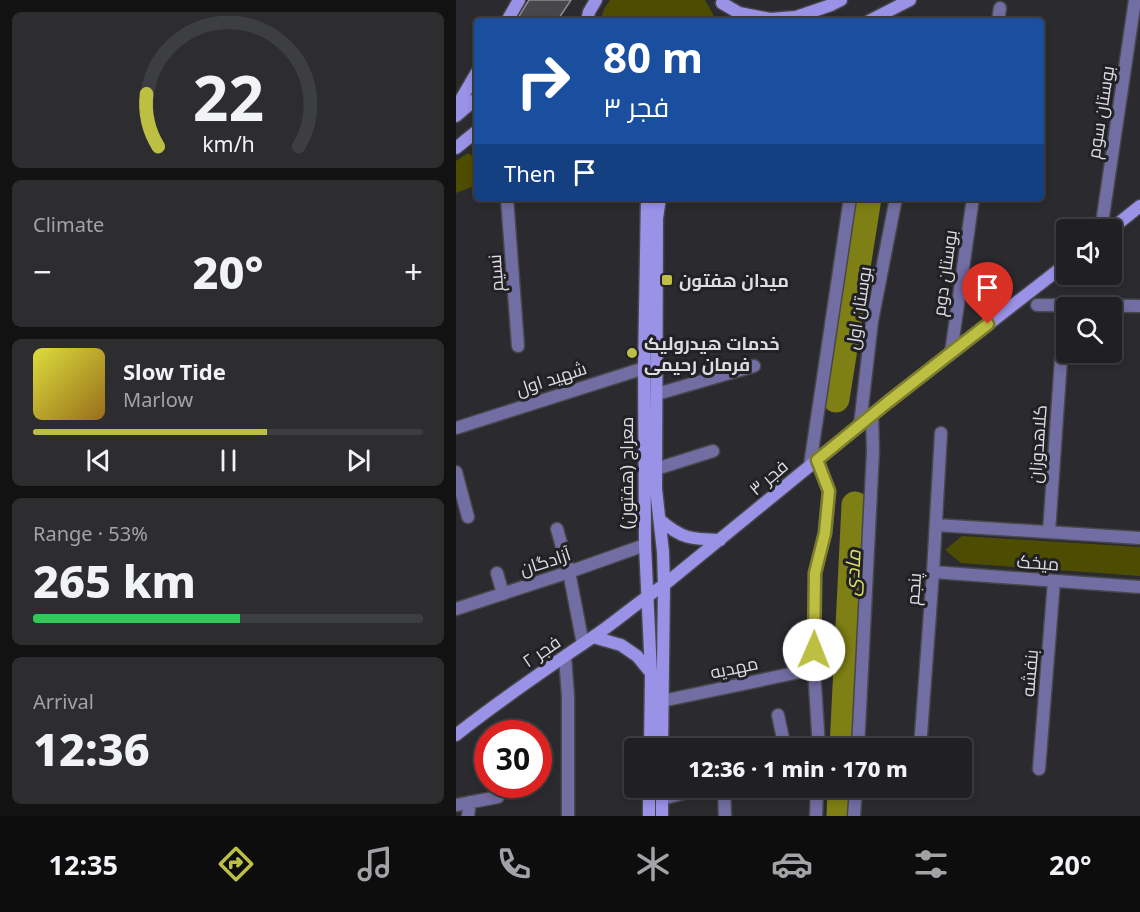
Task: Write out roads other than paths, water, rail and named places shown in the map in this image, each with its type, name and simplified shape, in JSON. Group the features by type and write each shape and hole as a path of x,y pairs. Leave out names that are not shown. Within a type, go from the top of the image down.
{"main road":[{"path":"509,18 519,0"},
{"path":"585,18 596,0"},
{"path":"783,18 796,17 841,0"},
{"path":"886,16 910,0"},
{"path":"721,1 739,13 756,18"},
{"path":"721,1 728,18"},
{"path":"456,108 474,77"},
{"path":"456,116 474,101"},
{"path":"456,148 474,136"},
{"name":"معراج (هفتون)","path":"647,201 644,367 645,545 651,673 650,738"},
{"name":"معراج (هفتون)","path":"660,201 657,218 656,489 664,585 662,738"},
{"path":"1122,220 1140,206"},
{"name":"فجر ۳","path":"647,597 872,415 1056,272"},
{"path":"660,520 670,529 687,538 720,540"},
{"name":"فجر ۲","path":"456,735 495,704 565,657 647,597"},
{"path":"588,640 621,645 637,656 651,673"},
{"path":"649,798 649,816"},
{"path":"662,798 662,816"}],"street":[{"name":"بوستان سوم","path":"1103,219 1135,0"},
{"path":"998,18 1000,8"},
{"name":"نسیم","path":"507,201 518,346"},
{"path":"818,738 814,669 815,573 825,533 829,491 813,462 850,201"},
{"name":"بوستان اول","path":"860,425 872,321 895,201"},
{"name":"بوستان دوم","path":"951,353 973,201"},
{"path":"1037,305 1140,306"},
{"name":"کلاهدوزان","path":"1049,532 1061,363"},
{"name":"شهید اول","path":"456,428 657,364"},
{"path":"657,394 754,366"},
{"path":"858,738 873,451 872,415"},
{"name":"پنجم","path":"921,738 941,433"},
{"path":"656,469 713,451"},
{"path":"456,471 468,517"},
{"name":"میخک","path":"936,525 1140,538"},
{"path":"557,529 588,640"},
{"name":"آزادگان","path":"456,609 645,545"},
{"path":"497,573 503,594"},
{"name":"میخک","path":"933,573 1140,587"},
{"name":"بنفشه","path":"1039,769 1054,581"},
{"path":"565,657 568,696 568,816"},
{"name":"مهدیه","path":"662,701 814,669"},
{"path":"778,715 783,738"},
{"path":"456,805 492,798"},
{"path":"724,798 724,816"},
{"path":"816,816 817,798"},
{"path":"854,816 855,798"},
{"path":"468,816 470,802"}],"waterway":[{"name":"مادی","path":"836,399 868,201"},
{"name":"مادی","path":"843,738 855,505"},
{"name":"مادی","path":"840,816 841,798"}],"place":[{"name":"میدان هفتون","path":"667,280"},
{"name":"خدمات هیدرولیک فرمان رحیمی","path":"632,353"}]}
